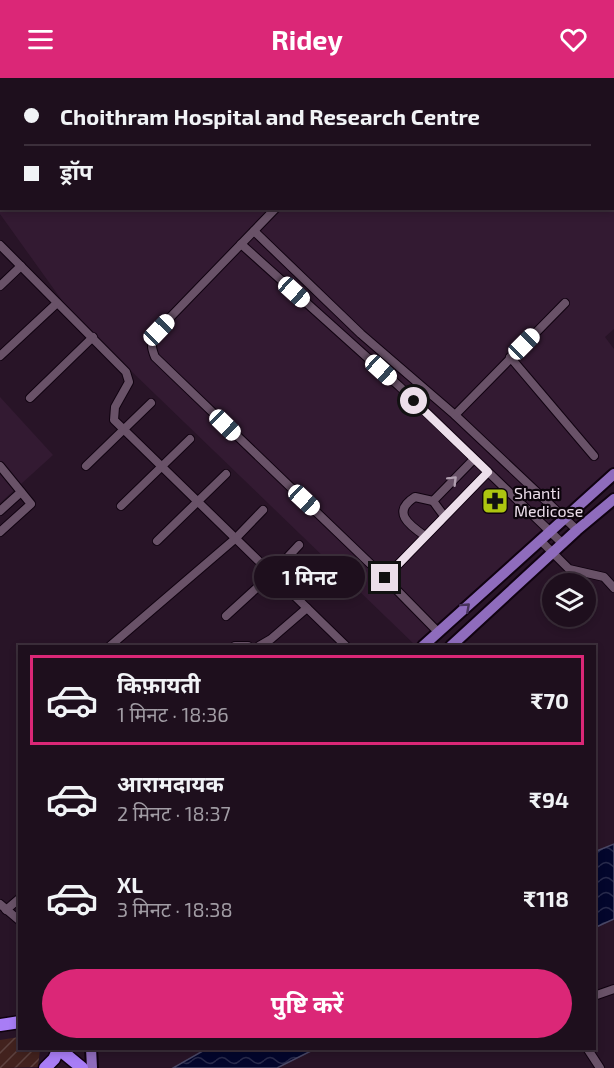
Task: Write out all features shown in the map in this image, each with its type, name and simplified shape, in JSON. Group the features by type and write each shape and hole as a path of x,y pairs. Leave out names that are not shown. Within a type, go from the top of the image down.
{"highway":[{"path":"0,1025 18,1022"},
{"path":"45,1068 54,1059 58,1050"},
{"path":"60,1050 82,1068"}],"main road":[{"path":"424,645 614,474"},
{"path":"452,645 614,499"},
{"path":"92,1050 92,1068"}],"street":[{"path":"274,210 159,330 152,339 151,347 155,357 438,632"},
{"path":"254,231 361,334 410,374 577,530"},
{"path":"241,244 399,386 563,544"},
{"path":"0,245 126,372 129,382 113,413 114,420 345,645"},
{"path":"0,286 21,266"},
{"path":"0,356 57,303"},
{"path":"455,415 565,303"},
{"path":"30,398 93,337"},
{"path":"510,357 594,456"},
{"path":"399,386 410,374"},
{"path":"86,466 151,404"},
{"path":"121,506 190,438"},
{"path":"433,501 474,459"},
{"path":"0,466 31,504 0,532"},
{"path":"385,578 488,472"},
{"path":"157,541 226,474"},
{"path":"0,511 21,492"},
{"path":"424,536 406,521 403,510 409,501 415,498 433,501 444,516"},
{"path":"111,645 236,538 263,510"},
{"path":"540,540 569,568 604,577 614,588"},
{"path":"226,616 300,545"},
{"path":"261,645 307,608"},
{"path":"18,899 3,907 18,919"},
{"path":"596,995 614,989"},
{"path":"588,1050 600,1068"}],"shaded area":[{"path":"0,210 614,210 614,329 605,337 614,349 614,467 415,645 71,313 0,214"},
{"path":"0,397 53,455 0,503"},
{"path":"18,1037 18,1050 40,1050 38,1067 0,1068 0,1040"}],"water":[{"path":"614,844 614,919 596,927 596,851"},
{"path":"204,1050 313,1050 277,1068 173,1068"}],"place":[{"name":"Shanti Medicose","path":"495,501"}],"route":[{"path":"385,578 488,472 414,401"}]}
